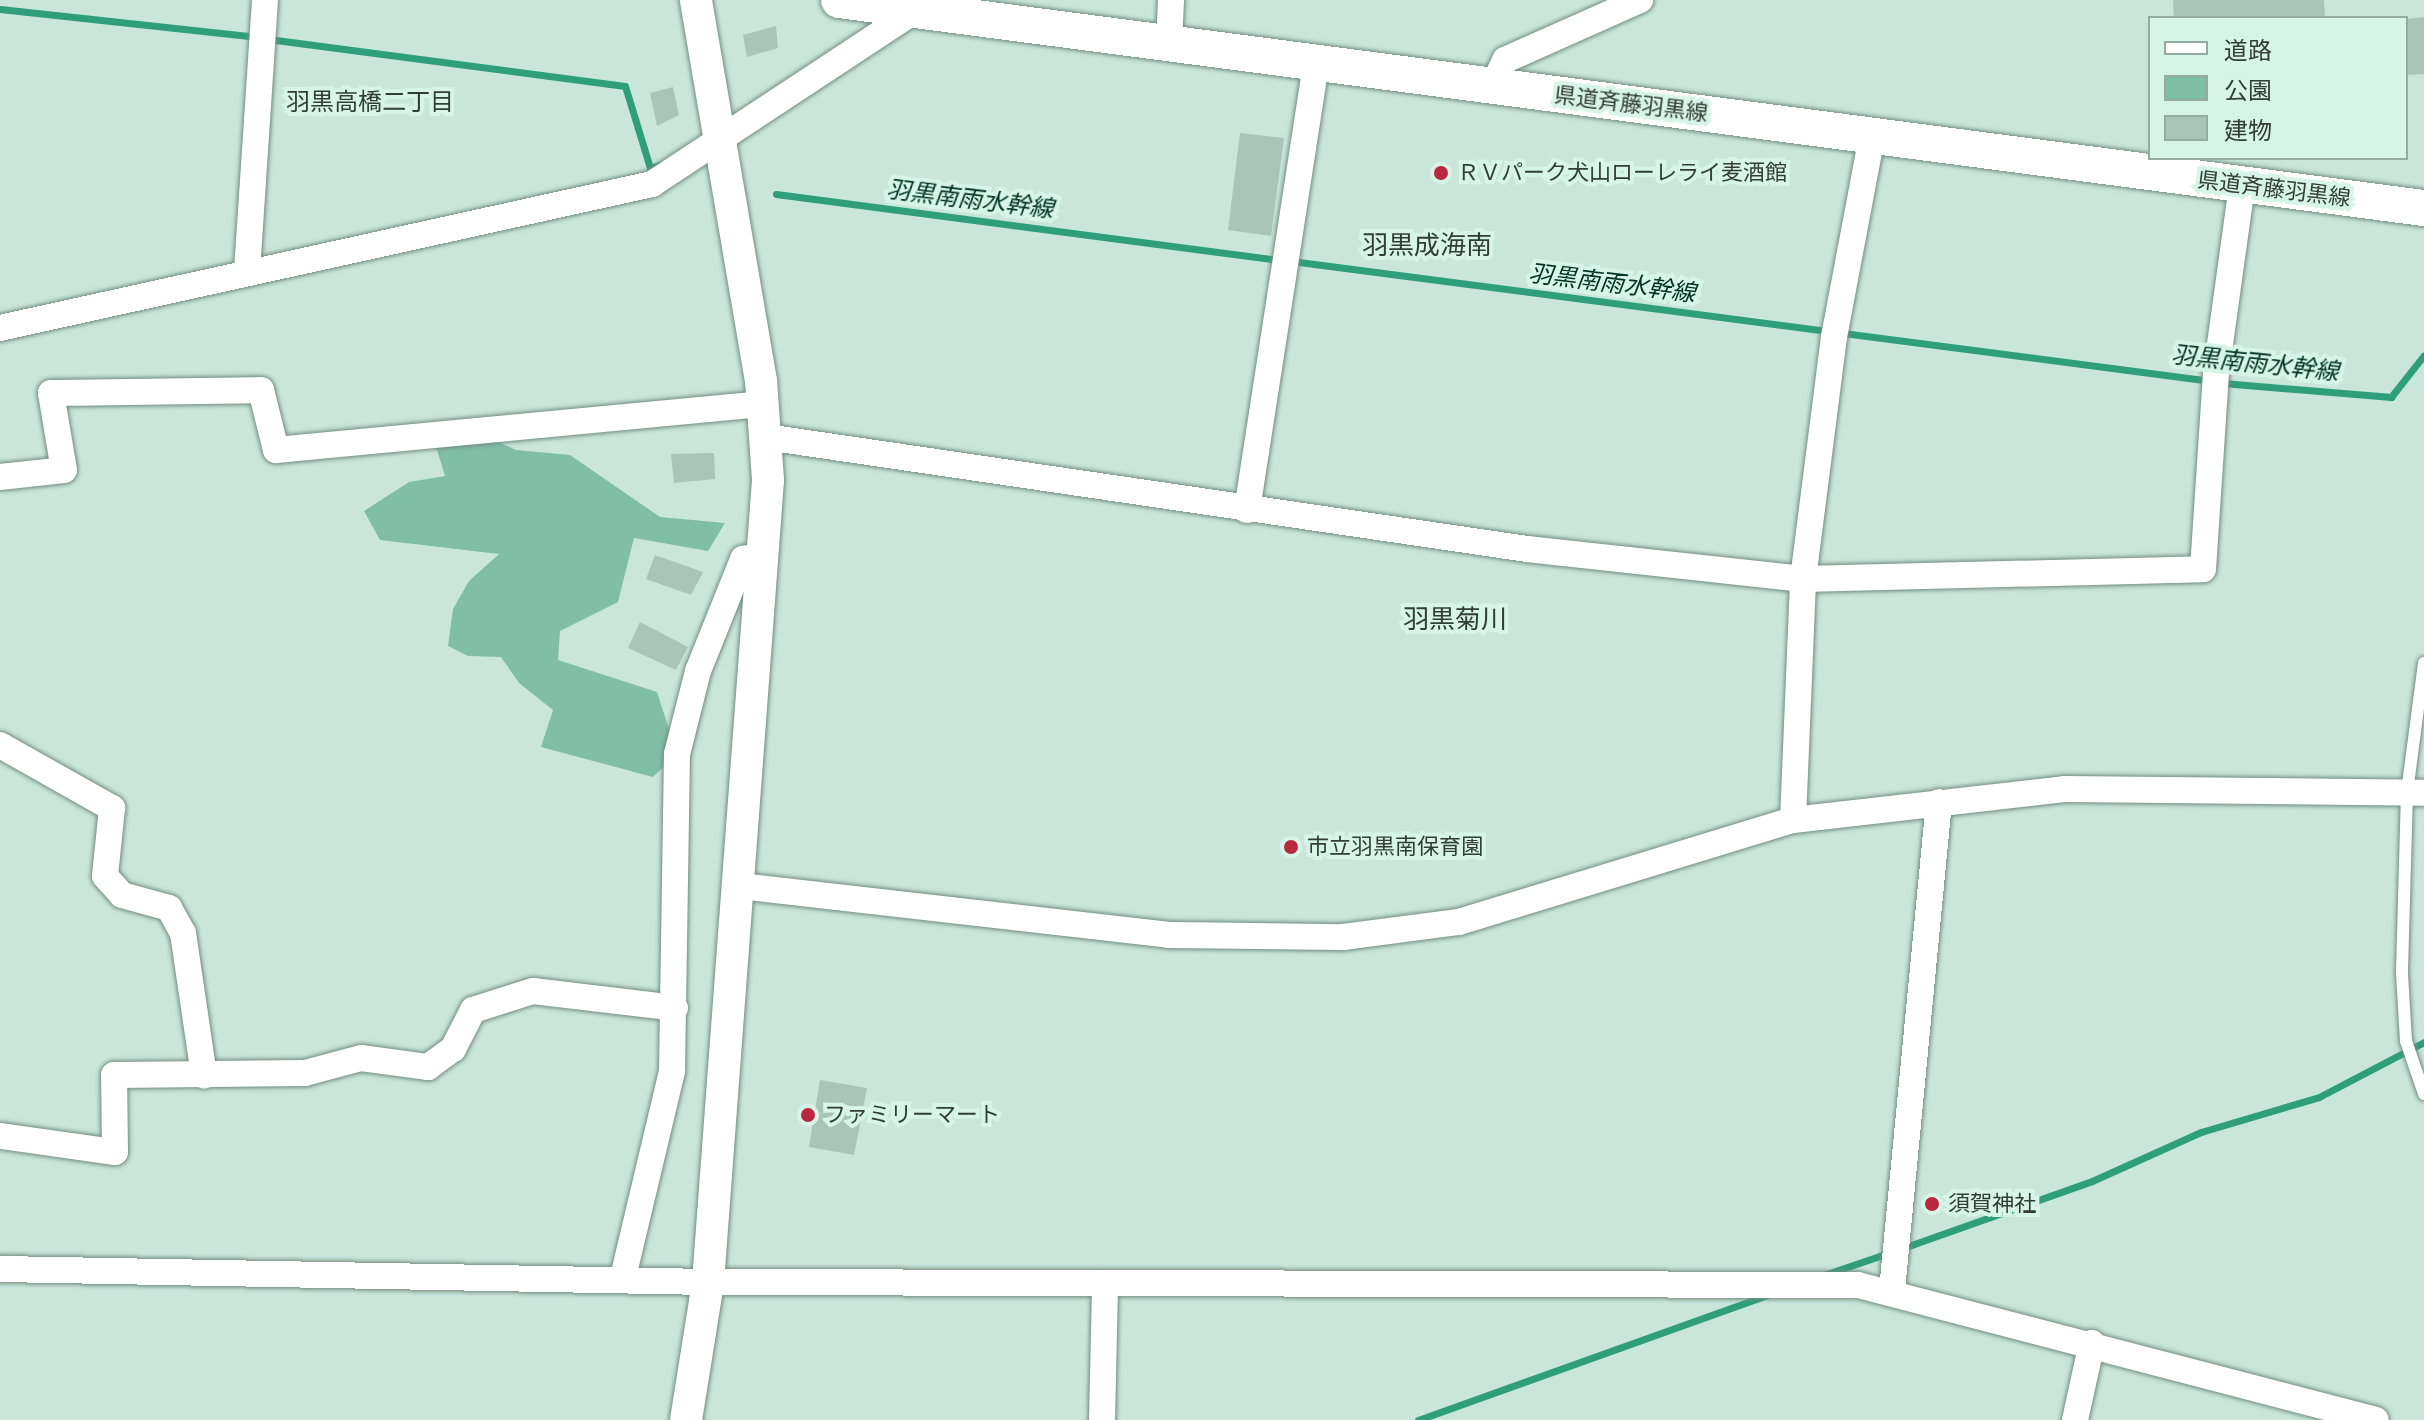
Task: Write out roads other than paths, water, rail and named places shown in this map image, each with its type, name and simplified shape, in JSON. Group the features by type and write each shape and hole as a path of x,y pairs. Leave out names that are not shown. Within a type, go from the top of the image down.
{"main road":[{"name":"県道斉藤羽黒線","path":"839,0 2424,208"}],"street":[{"path":"247,271 265,0"},
{"path":"686,1420 708,1282 763,555 766,437 696,0"},
{"path":"1169,43 1171,0"},
{"path":"1493,85 1505,60 1640,0"},
{"path":"0,328 652,184 720,143 916,10"},
{"path":"1247,510 1316,62"},
{"path":"1793,820 1803,579 1836,330 1872,135"},
{"path":"766,437 1247,510 1803,579 2203,569 2216,382 2242,186"},
{"path":"0,477 64,470 51,393 261,390 276,450 763,404"},
{"path":"623,1277 672,1071 677,754 698,671 743,559 763,555"},
{"path":"0,745 112,808 105,876 122,895 169,908 183,933 204,1075"},
{"path":"740,886 1169,935 1343,937 1459,922 1793,820 2064,789 2416,792"},
{"path":"1892,1290 1939,802"},
{"path":"0,1123 0,1137 115,1152 114,1075 305,1073 361,1058 428,1067 453,1049 473,1010 533,991 675,1008"},
{"path":"0,1269 623,1277 708,1282 1465,1288 1682,1282 1892,1290 2376,1420"},
{"path":"1102,1420 1105,1283"},
{"path":"2075,1420 2092,1343"}],"lane":[{"path":"2424,663 2406,1041 2424,1094"}],"waterway":[{"name":"羽黒南雨水幹線","path":"0,9 256,37"},
{"name":"羽黒南雨水幹線","path":"268,39 625,86 650,168 663,164"},
{"name":"羽黒南雨水幹線","path":"776,194 1279,260"},
{"name":"羽黒南雨水幹線","path":"1291,261 2234,384 2391,397 2424,355"},
{"path":"1903,1248 2092,1181 2201,1132 2319,1097 2424,1042"},
{"path":"1824,1275 1891,1252"},
{"path":"1418,1420 1767,1295"}],"place":[{"name":"ＲＶパーク犬山ローレライ麦酒館","path":"1441,173"},
{"name":"市立羽黒南保育園","path":"1291,847"},
{"name":"ファミリーマート","path":"808,1115"},
{"name":"須賀神社","path":"1932,1204"}],"district":[{"name":"羽黒高橋二丁目","path":"370,102"},
{"name":"羽黒成海南","path":"1427,246"},
{"name":"羽黒菊川","path":"1455,620"}]}
